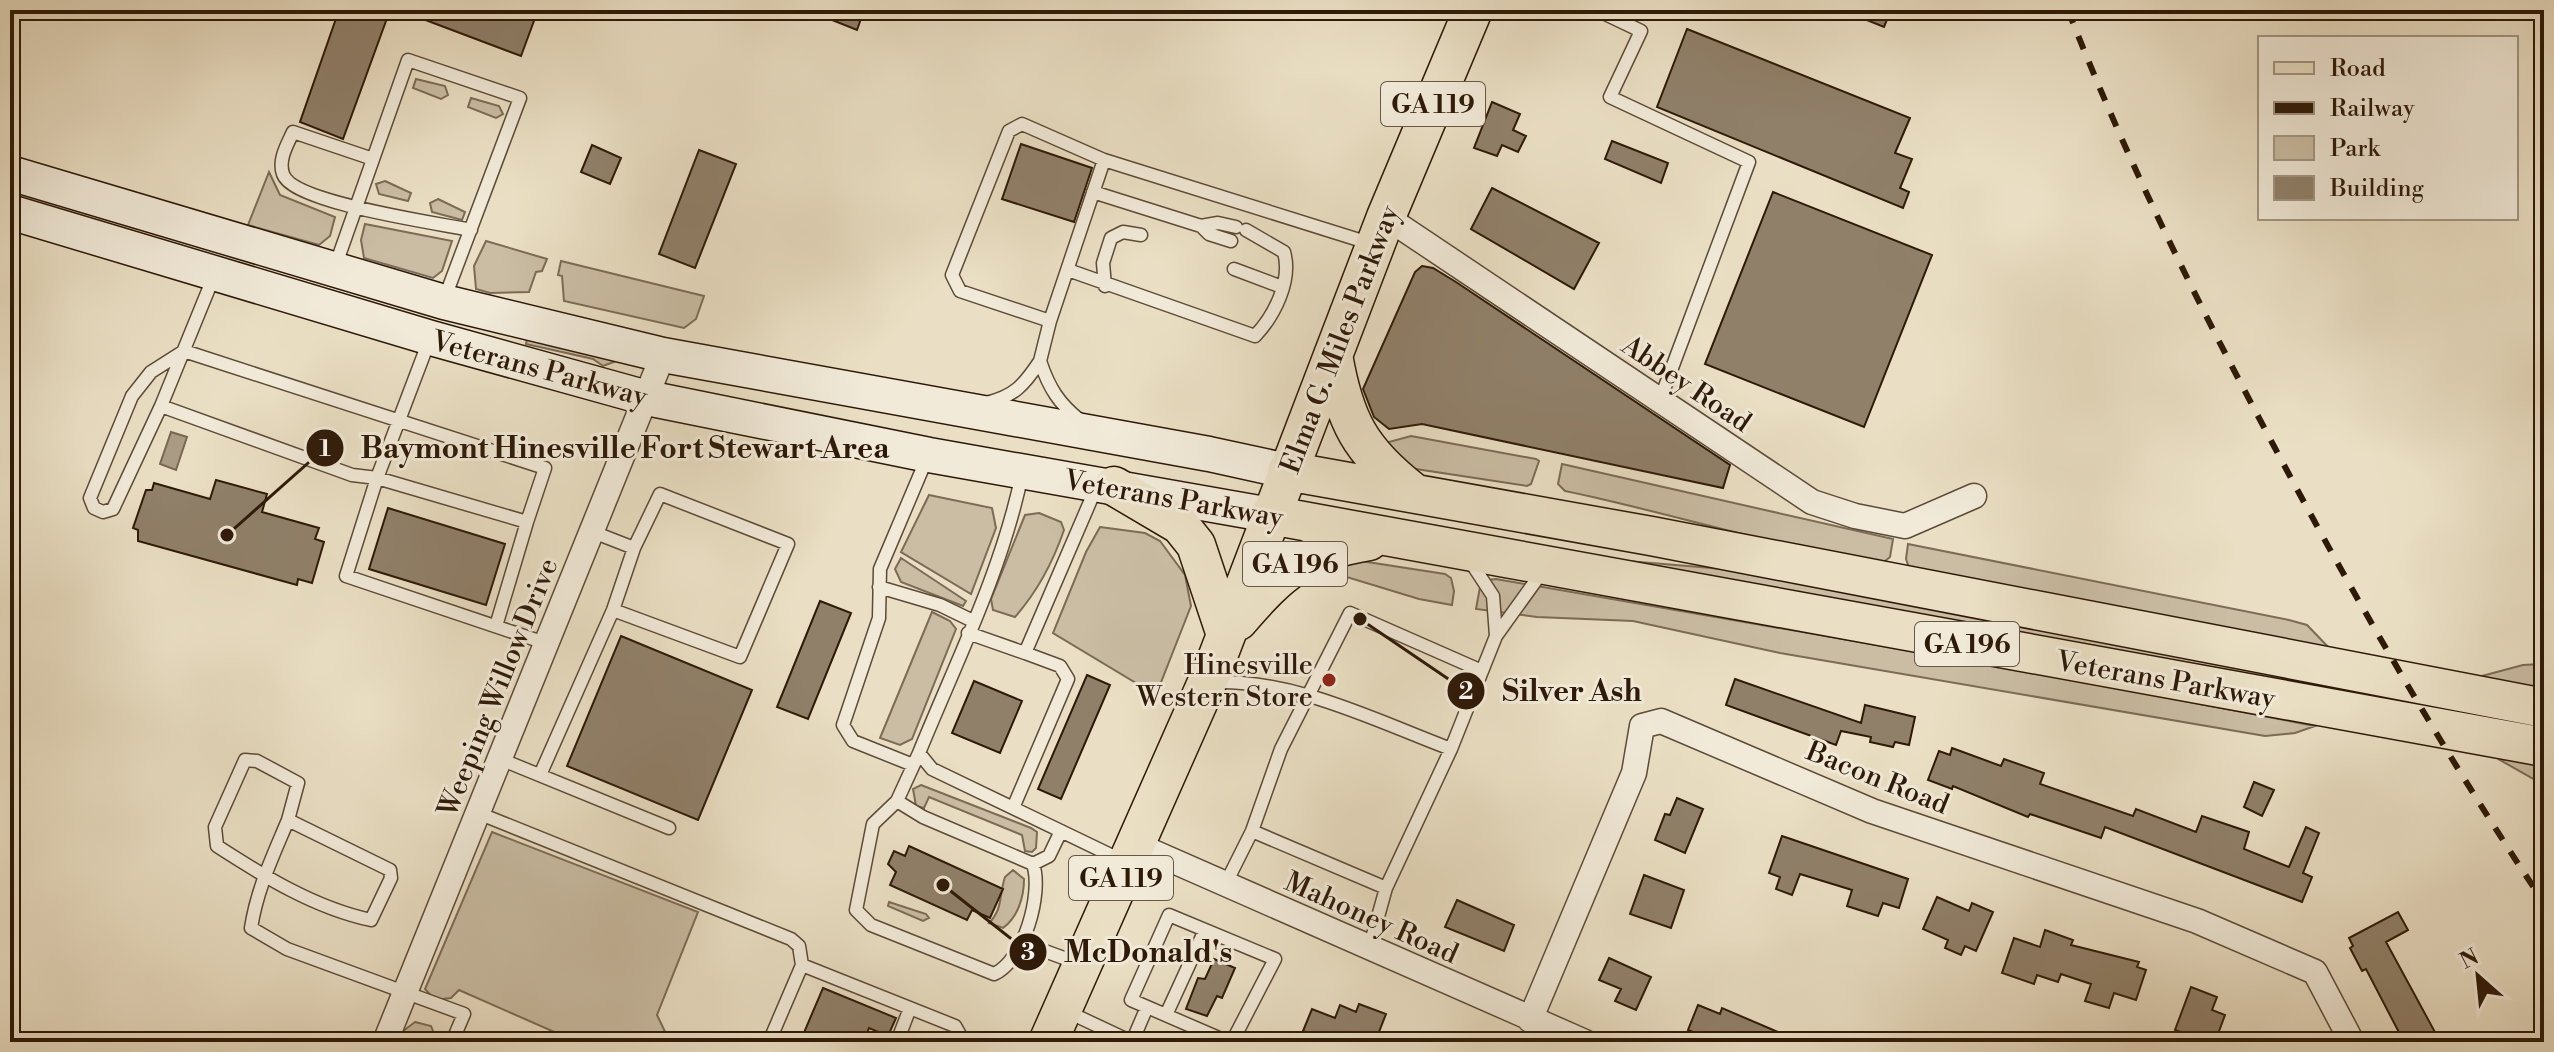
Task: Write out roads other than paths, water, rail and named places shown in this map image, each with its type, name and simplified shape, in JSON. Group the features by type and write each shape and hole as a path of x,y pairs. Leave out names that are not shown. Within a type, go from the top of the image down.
{"main road":[{"name":"Elma G. Miles Parkway","path":"1200,698 1381,231 1473,10"},
{"name":"Veterans Parkway","path":"10,173 444,302 663,355 1108,436 2544,708"},
{"name":"Veterans Parkway","path":"10,212 431,338 647,398 929,455 1106,484 1463,552 2544,747"},
{"path":"1333,355 1338,389 1354,433 1385,471 1415,494"},
{"path":"1106,484 1180,525 1196,545 1226,635"},
{"name":"GA 196","path":"1226,635 1271,585 1302,560 1341,546 1390,538"},
{"name":"GA 119","path":"1055,1026 1200,698"}],"street":[{"name":"Abbey Road","path":"1381,231 1660,400 1790,489 1828,508 1905,526 1946,512 1974,496"},
{"name":"Weeping Willow Drive","path":"385,1042 663,355"},
{"name":"Bacon Road","path":"1530,1020 1634,773 1642,726 1661,721 1872,811 2197,921 2315,972 2352,1042"},
{"name":"Mahoney Road","path":"1132,854 1225,885 1585,1042"}],"lane":[{"path":"1597,10 1641,31 1610,97 1749,162 1660,400"},
{"path":"333,270 408,60 520,98 444,302"},
{"path":"1050,321 960,291 952,275 1009,131 1022,124 1104,160 1381,231"},
{"path":"373,159 293,132 284,151 283,174 293,188 325,201 471,230"},
{"path":"962,409 1007,398 1022,389 1040,361 1050,321 1104,160"},
{"path":"1068,270 1105,286 1255,336 1269,322 1289,269 1284,252 1246,232 1218,223 1201,226 1093,192"},
{"path":"1201,226 1209,234 1236,243 1246,232"},
{"path":"1105,286 1103,263 1111,238 1123,232 1141,235"},
{"path":"1234,269 1282,287"},
{"path":"184,351 151,372 132,396 90,498 94,508 103,512 113,509 161,406 184,351 215,274"},
{"path":"431,338 377,478 346,576 548,644"},
{"path":"184,351 545,468 496,626"},
{"path":"1040,361 1048,386 1063,407 1108,436"},
{"path":"161,406 352,475 377,478 527,522"},
{"path":"929,455 880,569 879,618 843,725 853,741 916,759 1061,831 1132,854"},
{"path":"897,801 923,817 1033,864 1039,881 1023,943 1009,968 994,974 871,925 856,910 873,824 897,801 916,759 971,627 1016,503 1023,471"},
{"path":"1025,653 1106,484"},
{"path":"540,775 613,610 634,548 660,494 788,544 740,657 613,610"},
{"path":"593,532 634,548"},
{"path":"1463,552 1493,596 1496,636"},
{"path":"1369,949 1386,888 1451,749 1496,636 1532,582 1547,567"},
{"path":"879,587 940,605 971,627 1060,666 1068,679 1013,808"},
{"path":"1225,885 1252,831 1263,792 1307,694 1350,613 1482,671"},
{"path":"1200,698 1255,682 1307,694 1451,749"},
{"path":"500,759 669,828"},
{"path":"288,820 390,870 391,878 371,920 340,914 264,876 217,846 215,827 245,760 257,761 298,783 288,820 264,876 251,928 287,949 404,995 464,1014 452,1042"},
{"path":"478,813 791,939 799,946 802,965 769,1042"},
{"path":"1033,864 1049,856 1061,831"},
{"path":"1252,831 1386,888"},
{"path":"1169,915 1275,959 1230,1042 1147,1007 1131,1000 1169,915"},
{"path":"1166,1015 1205,930"},
{"path":"1023,943 1082,964"},
{"path":"802,965 955,1026 964,1042"},
{"path":"1055,1026 1132,1042 1147,1007"},
{"path":"897,1042 910,1008"}],"railway":[{"path":"2068,10 2161,224 2267,433 2400,671 2544,903"}],"place":[{"name":"Baymont Hinesville Fort Stewart Area","path":"227,535"},
{"name":"Silver Ash","path":"1360,619"},
{"name":"Hinesville Western Store","path":"1329,680"},
{"name":"McDonald's","path":"943,885"}]}
